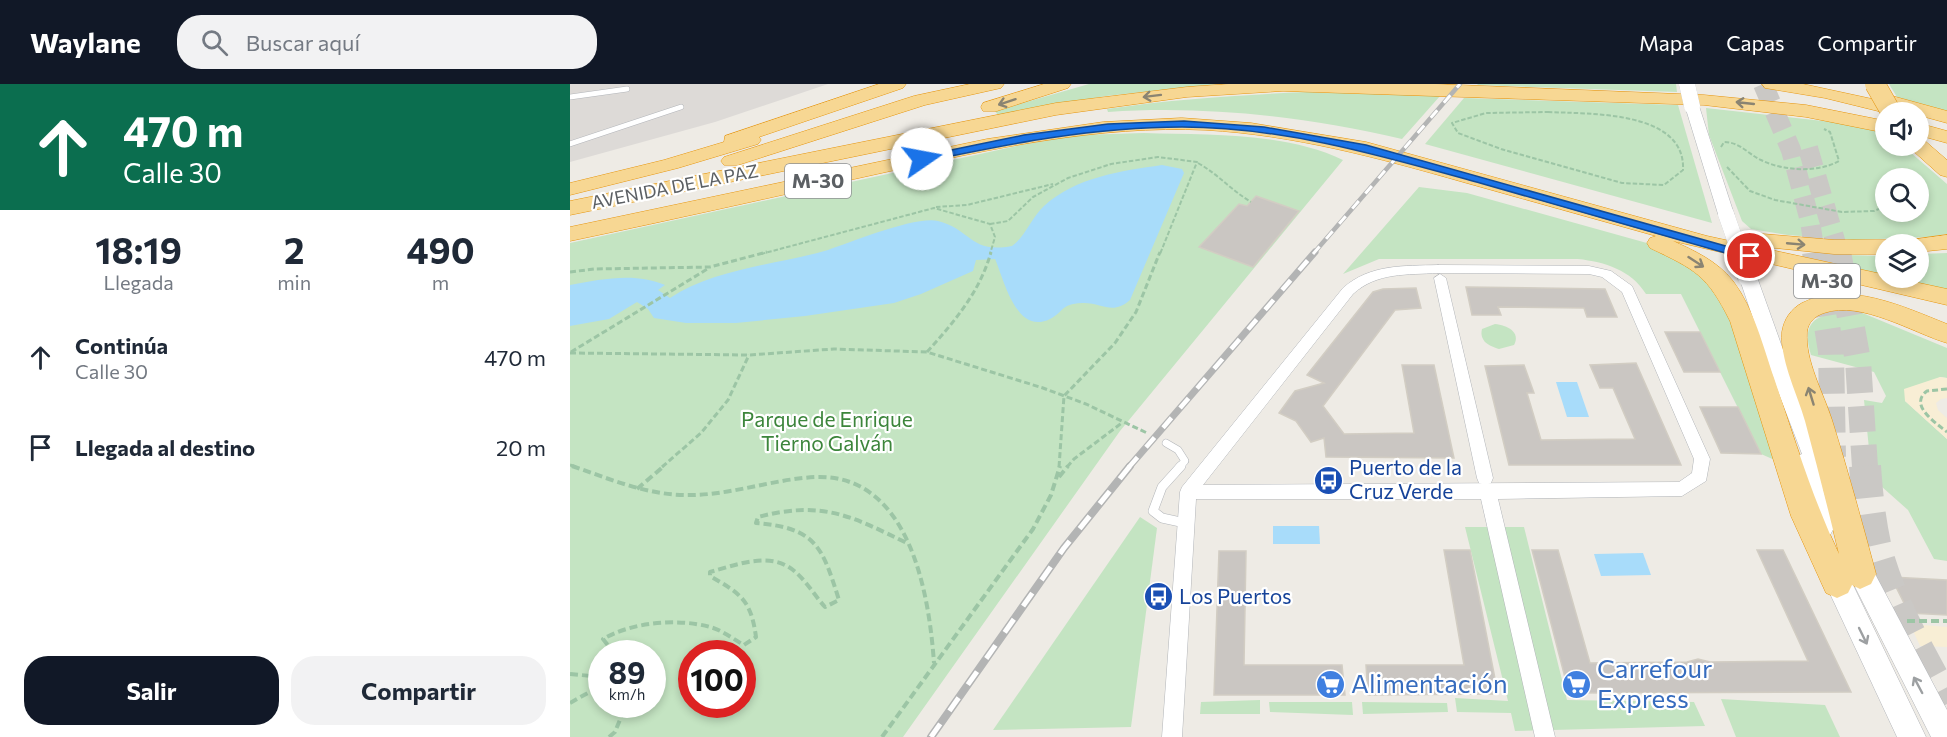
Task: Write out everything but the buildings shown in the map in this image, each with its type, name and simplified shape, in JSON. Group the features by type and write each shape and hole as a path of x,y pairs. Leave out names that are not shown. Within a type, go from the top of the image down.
{"highway":[{"path":"620,176 775,127 897,84"},
{"path":"570,189 671,164 838,115 980,84"},
{"path":"570,201 707,169 920,100 995,84"},
{"path":"602,202 666,185 880,138 952,119 1062,84"},
{"path":"1717,84 1761,90 1875,117"},
{"path":"1771,84 1825,93 1875,105"},
{"path":"1833,84 1947,117"},
{"path":"1875,84 1885,102"},
{"name":"AVENIDA DE LA PAZ","path":"570,208 1056,109 1187,92 1283,86 1425,88 1704,100 1806,111 1875,125"},
{"path":"570,224 1004,132 1102,119 1166,115 1279,121 1343,132 1410,147 1722,234 1794,245 1875,247"},
{"path":"1929,120 1947,126"},
{"name":"AVENIDA DE LA PAZ","path":"570,234 1024,138 1067,130 1151,124 1223,126 1309,136 1388,154 1706,243"},
{"path":"1929,132 1947,137"},
{"path":"1929,137 1947,142"},
{"path":"1929,155 1946,170"},
{"path":"1546,199 1599,223 1678,251 1702,266 1725,288 1742,321 1806,516 1849,578"},
{"path":"1929,244 1947,242"},
{"path":"1706,243 1947,297"},
{"name":"M-30","path":"1706,243 1867,295 1947,324"},
{"path":"1849,578 1818,417 1795,344 1795,326 1803,313 1821,304 1848,303 1877,308 1947,334"}],"main road":[{"path":"1687,84 1726,214 1786,386 1792,421 1813,485 1912,737"},
{"path":"1849,578 1946,737"}],"street":[{"path":"1172,737 1188,492 1341,300 1360,280 1386,271 1450,269 1589,270 1606,274 1628,289 1702,459 1700,476 1682,489 1487,485 1188,492"},
{"path":"1440,278 1545,737"}],"lane":[{"path":"570,97 627,89"},
{"path":"570,144 681,107"},
{"path":"1166,443 1178,450 1185,461 1162,487 1153,511 1162,518 1185,523"}],"path":[{"path":"1594,113 1642,123 1666,132 1684,160 1683,170 1664,185 1622,183 1501,149 1458,133 1452,123 1462,117 1481,115 1594,113"},
{"path":"1723,155 1720,145 1729,141 1764,162 1789,168 1834,166 1839,161 1830,132 1817,128"},
{"path":"570,272 594,269 710,267 934,208 967,205 1059,183 1112,164 1158,157 1197,162 1219,175 1235,192 1251,201"},
{"path":"882,737 1033,529 1048,504 1058,479 1063,456 1064,396 1115,343 1136,312 1197,162"},
{"path":"1726,166 1750,191 1775,200 1842,212 1875,211"},
{"path":"934,208 990,224 1008,221 1033,197 1059,183"},
{"path":"927,352 961,314 986,270 995,237 990,224"},
{"path":"570,353 710,267"},
{"path":"570,353 749,355 834,349 927,352 1064,396 1148,433"},
{"path":"638,489 701,433 728,400 749,355"},
{"path":"1947,390 1927,390 1922,394 1921,399 1926,414 1947,432"},
{"path":"1058,479 1074,459 1123,422"},
{"path":"570,465 638,489 681,495 721,493 791,480 831,477 853,481 870,491 885,506 909,544 923,576 931,611 935,665"},
{"path":"604,640 609,633 641,627 678,624 710,627 744,645 756,637 753,612 743,596 710,576 710,572 733,564 758,562 785,565 825,607 839,600 824,554 808,536 789,527 756,523 758,517 779,510 824,508 909,544"},
{"path":"1906,621 1947,621"},
{"path":"570,674 588,675"},
{"path":"570,703 588,693"},
{"path":"609,737 615,732 621,718"}],"shaded area":[{"path":"570,84 828,84 715,122 570,162"}],"green space":[{"path":"1089,84 1219,84 1106,96 998,115 995,111"},
{"path":"1478,84 1676,84 1677,92 1477,85"},
{"path":"1889,84 1947,84 1947,111 1929,106 1929,102 1915,102 1897,97"},
{"path":"1307,92 1440,96 1402,139 1293,119 1256,115 1182,110 1108,112 1107,109 1207,98"},
{"path":"1464,98 1678,105 1712,223 1425,144"},
{"path":"1706,108 1832,122 1875,130 1875,156 1915,156 1928,168 1875,168 1875,222 1929,222 1929,168 1947,184 1947,234 1929,237 1929,234 1875,234 1875,239 1853,240 1788,235 1751,229 1742,221 1709,135"},
{"name":"Parque de Enrique Tierno Galván","path":"1144,133 1220,135 1297,144 1343,160 1120,431 903,737 570,737 570,243 1021,145 1079,135"},
{"path":"1419,187 1467,193 1654,245 1697,267 1732,321 1777,461 1761,454 1681,294 1646,294 1625,273 1598,262 1578,259 1379,259 1343,274"},
{"path":"1947,253 1947,290 1929,286 1929,254"},
{"path":"1807,254 1875,256 1875,274 1809,258"},
{"path":"1860,312 1947,348 1947,378 1940,377 1905,401 1947,439 1947,561 1934,559 1908,510 1872,478 1864,400 1882,403 1886,396 1874,372 1811,355 1808,341 1812,323 1827,315"},
{"path":"1495,324 1512,330 1516,336 1514,345 1499,349 1483,340 1482,329"},
{"path":"1140,517 1157,528 1131,727 993,730"},
{"path":"1465,527 1524,527 1567,700 1694,702 1705,726 1515,731 1511,713 1457,712 1455,698 1508,701"},
{"path":"1721,699 1825,705 1840,737 1736,737"},
{"path":"1260,700 1260,714 1200,714 1201,702"},
{"path":"1269,702 1352,702 1353,715 1270,712"},
{"path":"1362,702 1447,703 1448,712 1363,714"}],"sand":[{"path":"1940,377 1947,378 1947,398 1936,403 1938,410 1947,418 1947,439 1905,401 1904,389"},
{"path":"1910,624 1947,627 1947,647 1920,646"}],"water":[{"path":"1162,165 1182,169 1184,173 1130,300 1118,307 1112,308 1089,303 1075,304 1066,307 1050,319 1038,322 1028,320 1013,303 995,259 976,260 973,271 894,303 736,323 686,323 654,318 648,309 637,302 609,319 570,326 570,285 606,279 642,279 665,285 658,290 670,298 688,288 726,274 828,250 899,226 928,220 938,221 958,229 972,240 987,247 1012,246 1021,238 1044,206 1070,188 1115,173"},
{"path":"1556,382 1577,382 1589,417 1567,417"},
{"path":"1273,526 1319,526 1320,544 1273,544"},
{"path":"1643,553 1651,575 1601,576 1594,554"}],"tunnel":[{"path":"1763,84 1791,150 1810,221 1815,254"},
{"path":"1808,148 1839,254"},
{"path":"1815,252 1831,351 1833,457"},
{"path":"1838,252 1858,361 1865,467"},
{"path":"1865,466 1872,531 1883,573 1908,630 1947,704"}],"railway":[{"path":"1313,254 1460,84"},
{"path":"1129,467 1315,252"},
{"path":"931,737 1064,548 1130,466"}],"place":[{"name":"Puerto de la Cruz Verde","path":"1328,480"},
{"name":"Los Puertos","path":"1158,597"},
{"name":"Alimentación","path":"1330,684"},
{"name":"Carrefour Express","path":"1576,684"}],"route":[{"path":"922,159 1067,130 1151,124 1223,126 1264,130 1309,136 1401,157 1750,256"}]}
